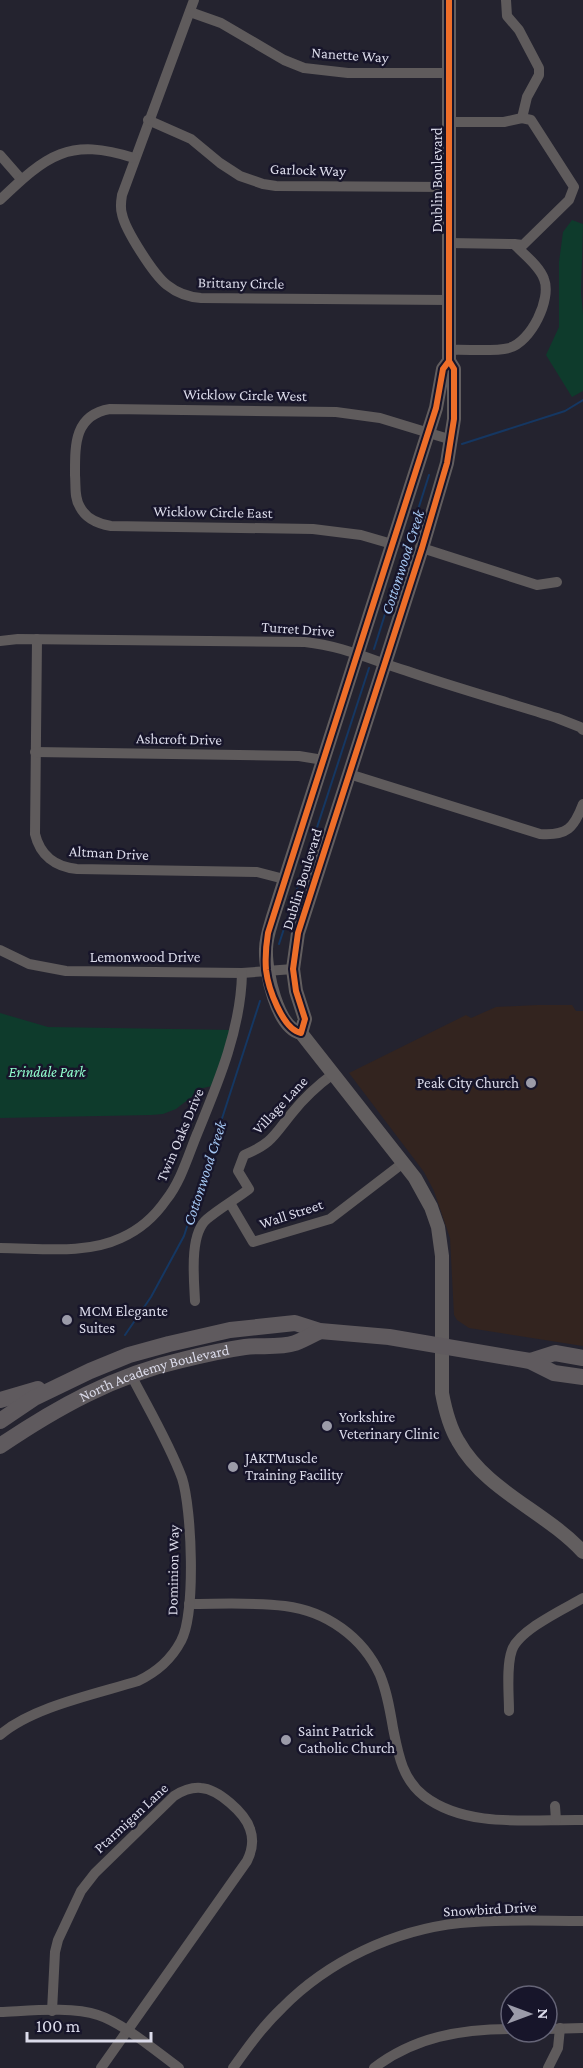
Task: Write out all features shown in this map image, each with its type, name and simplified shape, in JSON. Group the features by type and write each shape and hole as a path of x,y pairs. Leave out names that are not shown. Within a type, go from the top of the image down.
{"highway":[{"name":"North Academy Boulevard","path":"0,1421 34,1398 129,1355 230,1330 295,1323 320,1331 389,1337 530,1360 555,1373 583,1377"},
{"name":"North Academy Boulevard","path":"0,1446 69,1402 132,1375 179,1360 244,1347 294,1343 320,1331"},
{"name":"North Academy Boulevard","path":"530,1360 555,1353 583,1358"},
{"path":"0,1400 90,1371"}],"main road":[{"name":"Dublin Boulevard","path":"301,1033 305,1019 296,991 293,969 298,933 422,548 452,440 454,369 449,355 449,0"},
{"name":"Dublin Boulevard","path":"449,355 443,369 436,408 284,879 268,933 266,972 275,999 287,1023 295,1031 301,1033 403,1163 422,1189 431,1207 438,1227 442,1256 442,1392 446,1412 458,1442 469,1458 492,1480 562,1532 583,1552"}],"street":[{"name":"Brittany Circle","path":"194,0 122,195 122,213 125,224 159,278 183,295 201,298 449,300"},
{"path":"506,0 507,16 519,30 539,68 539,75 527,98 522,118"},
{"name":"Nanette Way","path":"190,12 221,23 284,60 304,68 348,73 449,73"},
{"path":"449,122 504,122 522,118 531,120 574,187 569,200 523,244 449,243"},
{"name":"Garlock Way","path":"148,120 191,139 231,170 263,184 449,187"},
{"path":"0,200 21,179 51,158 72,150 103,149 134,158"},
{"path":"0,155 21,179"},
{"path":"449,355 508,348 519,344 535,323 544,307 546,287 544,278 514,244"},
{"name":"Wicklow Circle West","path":"75,466 76,440 79,430 93,415 111,409 336,412 380,418 452,440"},
{"name":"Wicklow Circle East","path":"75,466 76,499 85,515 102,524 314,529 361,535 392,544"},
{"path":"422,548 537,585 557,582"},
{"name":"Turret Drive","path":"0,641 37,639 305,642 332,645 582,725"},
{"name":"Altman Drive","path":"37,639 35,834 38,846 44,854 60,865 76,869 257,872 284,879"},
{"name":"Ashcroft Drive","path":"35,752 299,756 322,760"},
{"path":"348,774 540,834 555,835 568,830 576,822 583,804"},
{"name":"Lemonwood Drive","path":"0,950 29,964 66,971 242,973 293,969"},
{"name":"Twin Oaks Drive","path":"0,1248 96,1247 132,1232 156,1212 176,1186 217,1085 240,1007 242,973"},
{"name":"Village Lane","path":"195,1301 194,1251 200,1229 205,1220 249,1189 238,1171 244,1155 263,1147 278,1133 291,1114 314,1089 333,1074"},
{"name":"Wall Street","path":"230,1203 253,1242 330,1219 403,1163"},
{"name":"Dominion Way","path":"0,1735 15,1723 39,1712 149,1675 169,1659 181,1641 188,1620 189,1604 190,1523 186,1493 177,1465 132,1375"},
{"path":"509,1711 511,1640 583,1598"},
{"path":"189,1604 286,1606 312,1612 334,1623 360,1645 379,1674 389,1704 401,1766 414,1787 423,1796 453,1811 473,1817 583,1820"},
{"name":"Ptarmigan Lane","path":"52,2011 55,1952 75,1901 87,1882 174,1796 191,1788 202,1788 212,1791 230,1803 251,1830 252,1852 100,2068"},
{"path":"555,1806 556,1820"},
{"name":"Snowbird Drive","path":"233,2068 267,2024 298,1992 335,1966 385,1942 422,1930 459,1923 583,1921"},
{"path":"0,2012 92,2013 127,2031 179,2068"},
{"path":"548,2068 558,2048 560,2028 583,2028"},
{"path":"374,2068 411,2046 438,2036 470,2030 499,2029"}],"shaded area":[{"path":"572,1005 576,1011 583,1011 583,1346 469,1328 457,1320 454,1315 450,1238 434,1191 424,1172 349,1073 466,1015 471,1018 496,1007"}],"green space":[{"path":"572,220 583,224 581,293 583,391 572,397 546,355 559,327 559,262 563,232"},
{"name":"Erindale Park","path":"0,1013 48,1027 234,1030 217,1085 203,1088 176,1109 163,1114 0,1118"}],"waterway":[{"name":"Cottonwood Creek","path":"462,444 565,411 583,400"},
{"name":"Cottonwood Creek","path":"374,649 429,475"},
{"name":"Cottonwood Creek","path":"279,944 369,668"},
{"name":"Cottonwood Creek","path":"125,1335 151,1297 184,1236 260,1001"}],"cycle path":[{"path":"449,0 449,361 454,369 454,419 447,463 422,548 298,933 293,969 296,991 305,1019 301,1033 294,1030 282,1016 267,977 268,933 436,408 443,369 449,361"}],"place":[{"name":"Peak City Church","path":"531,1083"},
{"name":"MCM Elegante Suites","path":"67,1320"},
{"name":"Yorkshire Veterinary Clinic","path":"327,1426"},
{"name":"JAKTMuscle Training Facility","path":"233,1467"},
{"name":"Saint Patrick Catholic Church","path":"286,1740"}]}
